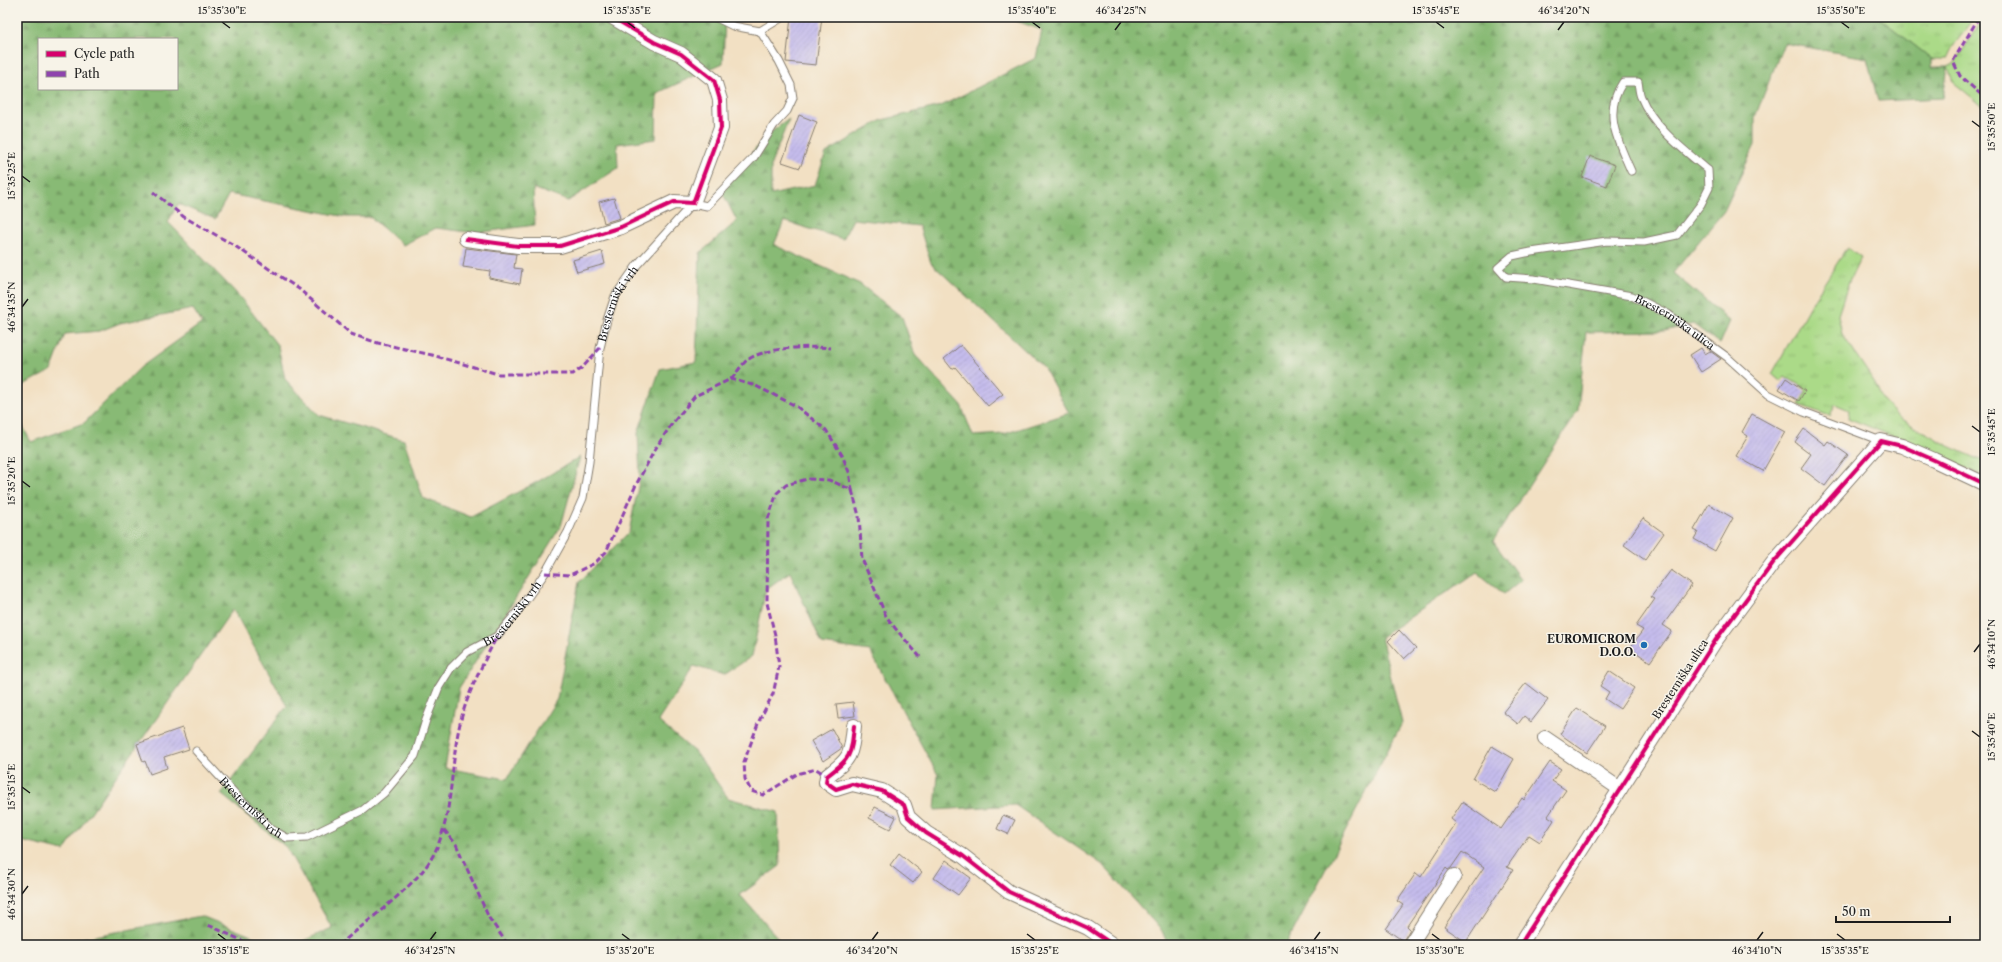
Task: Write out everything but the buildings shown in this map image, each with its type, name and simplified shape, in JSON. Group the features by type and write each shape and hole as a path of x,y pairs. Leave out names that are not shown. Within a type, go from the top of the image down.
{"street":[{"name":"Bresterniški vrh","path":"612,17 654,42 681,54 714,80 720,100 721,128 694,203"},
{"path":"466,239 518,246 560,246 621,227 674,202 694,203"},
{"path":"1881,441 1902,446 1985,484"},
{"name":"Bresterniška ulica","path":"1520,945 1715,641 1773,564 1881,441"},
{"path":"854,726 851,752 840,768 827,776 826,782 836,788 852,784 882,791 904,805 908,817 926,833 963,856 1009,892 1088,928 1113,945"},
{"path":"1545,738 1620,789"},
{"path":"1410,945 1454,876"}],"lane":[{"path":"715,17 733,26 760,31 783,17"},
{"path":"694,203 707,206 712,202 720,191 754,156 774,125 787,111 793,98 791,85 779,61 760,31"},
{"name":"Bresterniška ulica","path":"1631,172 1617,138 1612,117 1615,94 1623,82 1638,82 1640,97 1655,120 1678,146 1708,170 1709,188 1701,204 1677,234 1644,242 1607,240 1532,252 1512,256 1498,268 1506,277 1534,279 1632,296 1674,319 1727,357 1768,394 1804,412 1881,441"},
{"name":"Bresterniški vrh","path":"196,751 241,800 259,815 271,829 287,838 307,837 363,810 384,793 415,756 434,700 451,668 467,652 497,636 518,611 545,573 568,532 583,498 590,455 600,348 607,320 616,296 637,265 694,203"}],"green space":[{"path":"17,17 725,17 723,63 657,93 656,139 617,144 618,168 568,201 533,188 535,225 476,233 436,228 403,245 370,217 346,217 229,194 215,219 178,204 168,222 240,297 278,346 285,379 319,415 404,440 423,498 471,517 580,457 561,526 459,688 445,768 507,779 557,699 579,582 629,532 640,477 638,433 660,369 696,362 700,253 737,221 721,190 767,135 789,119 771,164 771,195 815,185 826,153 882,120 941,106 1036,58 1042,30 1005,17 1878,17 1932,59 1932,67 1948,67 1943,98 1878,101 1867,58 1784,43 1755,117 1755,145 1724,211 1673,273 1730,321 1720,344 1693,324 1664,331 1586,332 1578,410 1493,541 1521,580 1504,594 1477,572 1381,637 1402,723 1286,945 1168,945 1162,931 1103,865 1015,805 935,810 938,775 870,651 822,644 790,572 766,589 752,656 724,675 694,666 658,721 697,754 728,798 778,812 780,866 740,895 784,945 294,945 332,928 286,847 221,794 287,706 233,609 64,851 17,840 17,415 31,442 84,423 141,367 202,323 193,309 120,323 100,331 65,334 51,371 17,388","holes":["853,219 919,226 931,263 1044,368 1069,413 1004,434 973,436 961,405 915,355 902,317 860,284 774,245 784,221 843,239"]},
{"path":"1878,17 1975,17 1955,44 1949,54 1948,59 1932,59"},
{"path":"1984,17 1985,108 1953,82 1948,67 1954,64"},
{"path":"1847,248 1861,257 1849,282 1838,315 1842,334 1875,383 1882,399 1899,418 1949,446 1985,462 1985,477 1943,457 1848,418 1849,410 1835,404 1830,416 1799,405 1807,390 1785,376 1780,381 1772,374 1809,307"},
{"path":"201,916 274,945 67,945 74,940"}],"marked path":[{"path":"774,17 778,20"},
{"path":"1979,17 1953,61 1960,76 1985,98"},
{"path":"153,192 184,217 232,244 299,289 351,334 378,343 432,355 498,374 573,374 583,367 600,348"},
{"path":"731,379 745,362 762,353 774,350 811,347 831,348"},
{"path":"545,573 570,575 595,563 606,552 636,485 654,451 671,425 695,396 731,379 756,386 796,406 826,430 842,455 849,472 852,490 829,480 807,479 786,485 777,493 768,519 767,603 775,635 779,667 773,694 759,721 744,762 745,779 751,791 763,795 797,774 816,769 827,776"},
{"path":"852,490 859,516 862,559 886,616 920,657"},
{"path":"339,945 406,888 425,868 434,853 446,819 456,745 462,716 475,681 497,636"},
{"path":"444,830 456,844 489,918 508,945"},
{"path":"208,925 252,945"}],"cycle path":[{"path":"466,239 518,246 560,246 621,227 674,202 693,203 721,128 720,100 714,80 681,54 654,42 612,17"},
{"path":"1520,945 1715,641 1773,563 1881,441 1902,446 1985,484"},
{"path":"854,726 852,744 848,756 841,765 827,776 826,782 836,789 852,784 882,791 904,805 908,817 926,833 963,856 1009,892 1088,928 1113,945"}],"place":[{"name":"EUROMICROM D.O.O.","path":"1644,645"}]}
